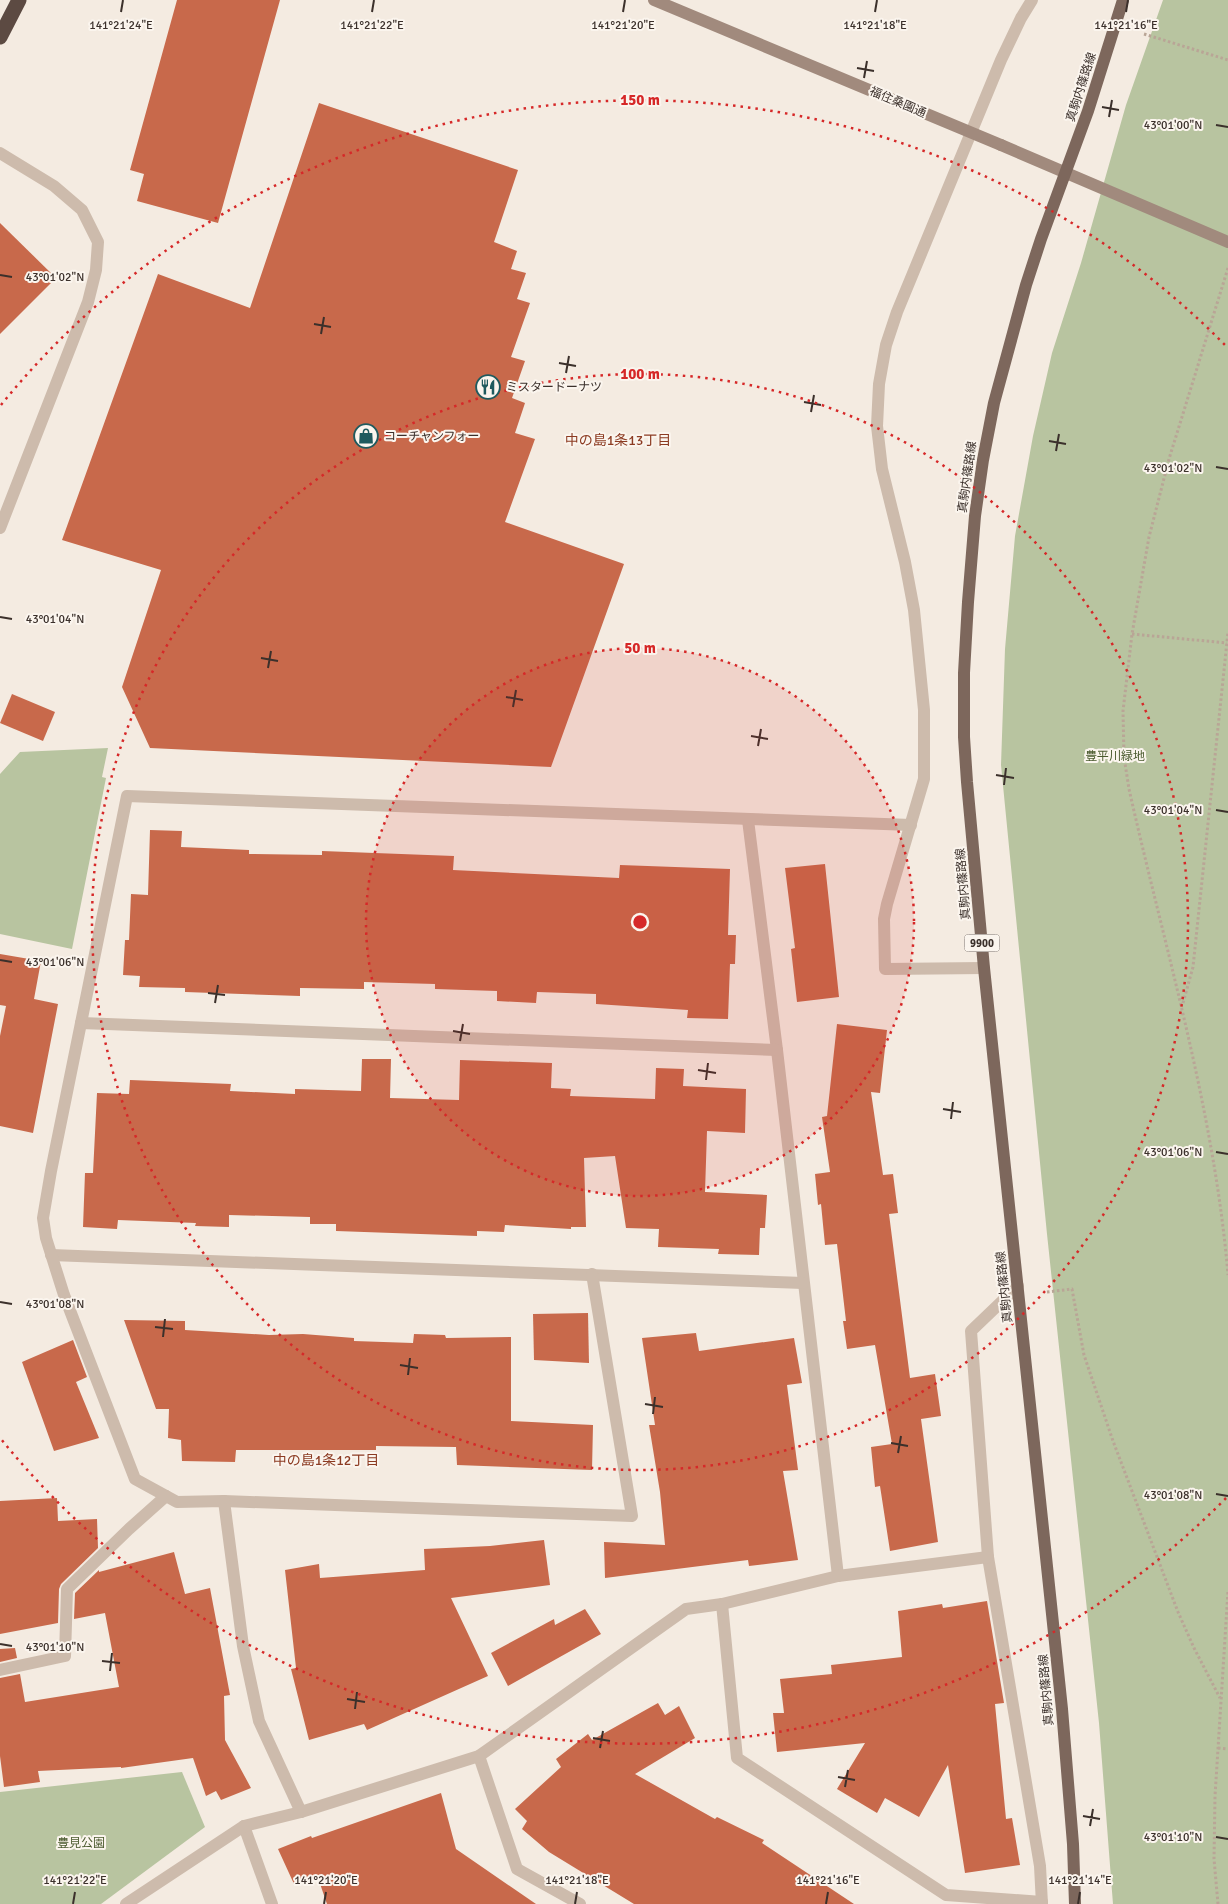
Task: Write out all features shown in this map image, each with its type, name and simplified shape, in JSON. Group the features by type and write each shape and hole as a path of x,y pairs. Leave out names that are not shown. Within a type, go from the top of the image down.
{"highway":[{"path":"0,37 19,0"}],"main road":[{"name":"真駒内篠路線","path":"1075,1904 1062,1709 984,968 964,737 964,673 975,516 994,403 1026,285 1088,111 1123,0"}],"street":[{"name":"福住桑園通","path":"654,0 1228,242"},
{"path":"984,968 885,970 884,920 887,904 924,779 924,710 914,610 905,562 882,469 876,426 879,384 886,345 897,312 1001,60 1021,18 1032,0"},
{"path":"0,153 54,186 82,210 98,242 96,270 88,302 0,528"},
{"path":"592,1274 632,1516 224,1501 178,1502 135,1479 64,1295 46,1238 44,1218 51,1171 128,796 911,825"},
{"path":"748,820 777,1050 838,1576"},
{"path":"81,1023 777,1050"},
{"path":"51,1255 803,1282"},
{"path":"722,1604 737,1758 946,1895 1042,1903 1040,1866 988,1556 971,1331 1018,1286"},
{"path":"0,1670 65,1656 67,1589 166,1496"},
{"path":"224,1501 243,1646 258,1721 301,1812"},
{"path":"126,1904 244,1826 301,1812 479,1756 686,1608 722,1604 838,1576 988,1556"},
{"path":"479,1756 517,1869 580,1904"},
{"path":"244,1826 272,1904"}],"path":[{"path":"1144,34 1228,60"},
{"path":"1228,268 1167,468 1149,537 1132,634 1123,711 1124,757 1140,839 1182,1005 1206,1118 1221,1205 1228,1275"},
{"path":"1182,1005 1194,966 1228,632"},
{"path":"1132,634 1227,643"},
{"path":"1047,1292 1072,1289 1084,1355 1113,1441 1178,1612 1220,1698"},
{"path":"1218,1904 1214,1858 1214,1796 1228,1591"},
{"path":"1218,1748 1228,1749"}],"green space":[{"name":"豊平川緑地","path":"1163,0 1228,0 1228,1904 1113,1904 1099,1723 1047,1234 1001,765 1005,649 1015,536 1033,436 1052,353 1081,263 1126,105"},
{"path":"108,748 102,777 106,778 72,949 0,934 0,774 20,752"},
{"name":"豊見公園","path":"182,1772 205,1827 101,1904 0,1904 0,1792"}],"building":[{"path":"177,0 280,0 218,223 137,201 144,174 130,170"},
{"name":"コーチャンフォー","path":"319,103 518,170 494,242 517,251 511,269 526,273 517,299 530,303 511,357 525,361 512,398 525,403 515,433 535,439 505,522 624,564 551,767 150,748 122,687 161,570 62,540 158,274 250,308"},
{"path":"0,223 56,278 0,334"},
{"path":"12,694 55,712 43,741 0,723"},
{"path":"150,830 182,831 181,847 249,850 249,854 322,855 322,851 454,856 453,870 619,878 620,865 730,869 728,935 736,935 735,964 730,964 728,1019 687,1018 688,1010 596,1004 596,994 537,992 536,1003 497,1001 497,991 435,989 435,984 364,982 364,989 300,988 300,996 185,992 185,988 139,987 140,976 123,975 125,940 129,940 131,894 148,895"},
{"path":"825,864 839,997 797,1002 791,949 795,948 785,868"},
{"path":"0,954 41,961 34,999 58,1004 33,1133 0,1126 0,1036 6,1006 0,1005"},
{"path":"837,1024 887,1030 880,1093 871,1092 883,1175 893,1174 898,1213 889,1214 910,1378 935,1374 941,1416 921,1419 938,1542 890,1551 880,1486 875,1487 871,1447 892,1444 875,1345 847,1349 843,1321 846,1321 837,1244 825,1245 821,1204 818,1205 815,1174 830,1172 822,1117 827,1116"},
{"path":"362,1059 391,1059 390,1098 459,1100 460,1060 552,1063 551,1088 571,1089 570,1096 655,1099 656,1068 684,1069 683,1086 746,1089 745,1133 707,1131 705,1192 767,1195 765,1228 760,1228 759,1255 718,1254 719,1249 658,1247 659,1229 626,1228 615,1156 584,1158 586,1227 571,1227 571,1229 505,1225 504,1232 477,1231 477,1236 336,1231 336,1224 310,1224 310,1217 229,1215 229,1227 195,1226 196,1223 118,1220 117,1229 83,1227 85,1173 93,1173 97,1093 129,1094 130,1080 231,1084 230,1091 295,1094 295,1089 361,1091"},
{"path":"588,1313 589,1363 534,1360 533,1314"},
{"path":"124,1320 185,1321 185,1330 269,1335 303,1334 354,1338 354,1341 413,1343 414,1334 445,1335 446,1338 511,1337 511,1421 593,1425 592,1470 457,1465 456,1447 376,1446 376,1450 236,1450 235,1462 182,1461 181,1440 168,1438 169,1409 156,1409"},
{"path":"696,1333 699,1351 794,1338 802,1383 787,1385 798,1470 783,1471 798,1560 749,1566 748,1560 605,1578 604,1542 665,1545 660,1492 649,1425 655,1425 642,1338"},
{"path":"73,1340 87,1377 76,1382 99,1438 54,1451 22,1362"},
{"path":"57,1498 58,1521 97,1519 98,1548 61,1584 59,1589 58,1623 0,1634 0,1501"},
{"path":"544,1540 550,1585 451,1598 488,1676 367,1730 364,1724 309,1740 291,1669 296,1668 285,1570 319,1564 320,1578 425,1570 424,1549 490,1546"},
{"path":"174,1552 185,1594 210,1588 230,1695 224,1696 225,1740 251,1788 221,1800 216,1791 206,1796 193,1758 121,1768 38,1771 40,1782 4,1787 0,1756 0,1678 20,1674 25,1702 119,1687 105,1613 74,1619 75,1593 99,1570 99,1572"},
{"path":"987,1601 1004,1703 995,1704 1006,1819 1012,1818 1020,1865 965,1873 948,1765 919,1817 885,1798 877,1813 837,1789 865,1743 777,1752 773,1713 784,1713 780,1679 832,1674 831,1665 902,1657 898,1611 942,1604 943,1608"},
{"path":"585,1609 601,1634 508,1686 491,1653 554,1619 555,1625"},
{"path":"15,1648 17,1658 0,1662 0,1649"},
{"path":"658,1703 665,1715 679,1706 695,1738 635,1774 715,1819 717,1817 764,1840 762,1843 854,1904 634,1904 549,1852 522,1829 527,1821 515,1809 561,1767 556,1759 588,1734 592,1740"},
{"path":"441,1793 456,1849 536,1904 327,1904 317,1875 294,1884 278,1849 311,1836 312,1838"}],"place":[{"name":"ミスタードーナツ","path":"488,387"},
{"name":"コーチャンフォー","path":"366,436"}],"district":[{"name":"中の島1条13丁目","path":"618,440"},
{"name":"中の島1条12丁目","path":"326,1460"}]}
